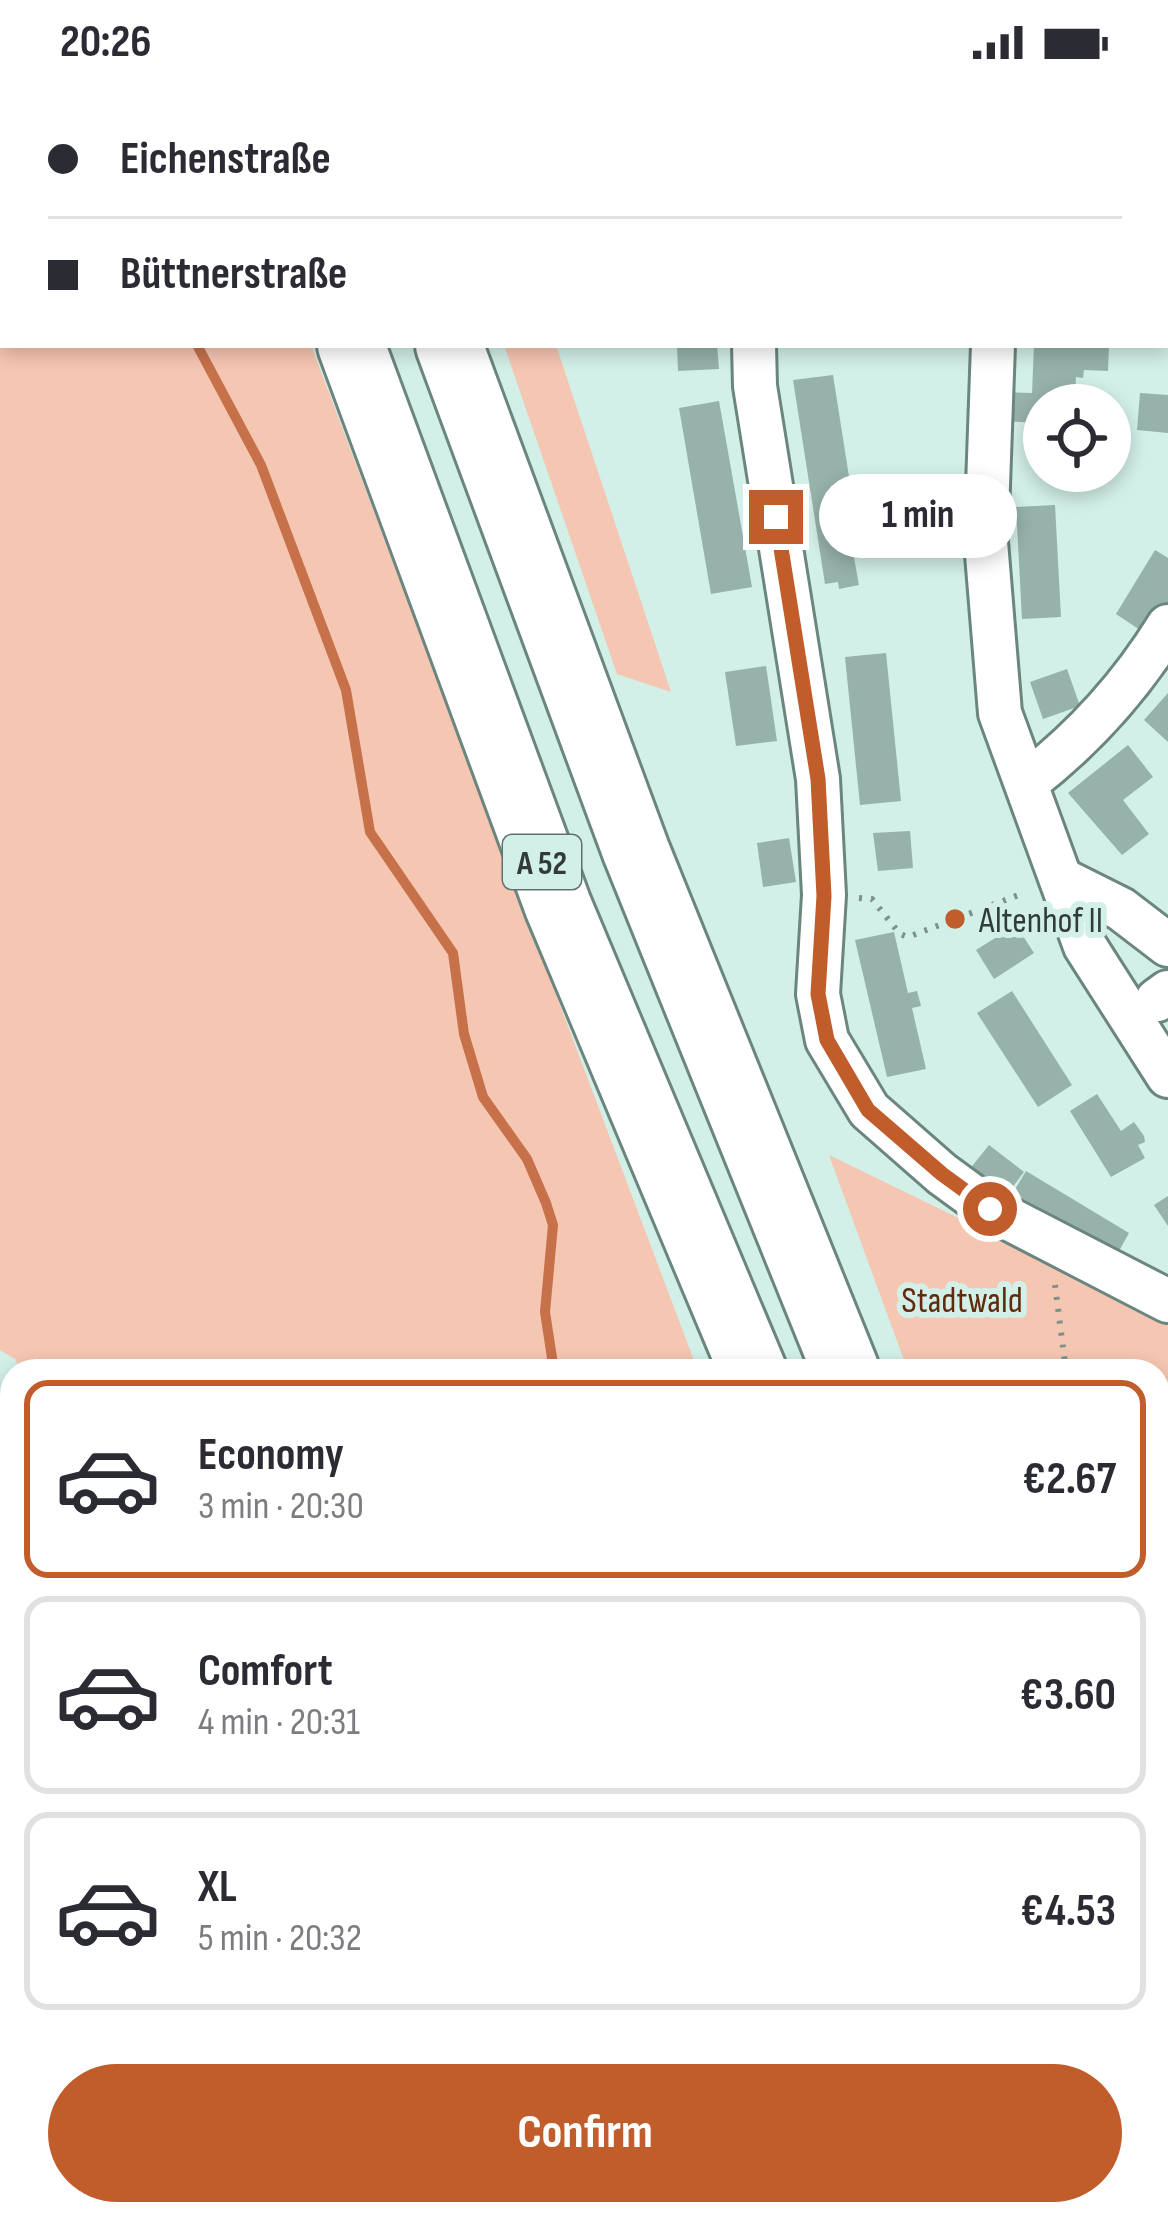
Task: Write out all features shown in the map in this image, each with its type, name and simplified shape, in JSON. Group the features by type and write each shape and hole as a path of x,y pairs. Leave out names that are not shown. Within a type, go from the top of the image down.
{"highway":[{"name":"A 52","path":"352,348 558,906 748,1359"},
{"name":"A 52","path":"450,348 636,851 840,1359"}],"street":[{"path":"754,348 755,386 818,779 824,896 818,994 827,1040 868,1110 942,1174 990,1209 1168,1301"},
{"path":"993,348 986,542 1000,713 1085,946 1168,1076"},
{"path":"1027,783 1110,705 1168,626"},
{"path":"1061,879 1121,909 1168,945"}],"path":[{"path":"824,896 872,899 908,938 1061,879"},
{"path":"1065,1250 1053,1275 1066,1359"}],"green space":[{"path":"0,348 312,348 693,1359 15,1359 0,1350"},
{"path":"505,348 557,348 671,692 617,674"},
{"name":"Stadtwald","path":"829,1155 1168,1320 1168,1359 904,1359"}],"building":[{"path":"677,348 717,348 719,369 678,371"},
{"path":"1034,348 1109,348 1108,371 1084,370 1083,378 1076,377 1076,384 1032,384"},
{"path":"833,375 859,540 851,541 859,585 839,589 838,582 825,584 793,380"},
{"path":"1002,392 1023,393 1023,422 1001,421"},
{"path":"1140,393 1168,395 1168,433 1137,430"},
{"path":"719,401 752,587 711,594 679,408"},
{"path":"1055,505 1061,617 1022,619 1016,507"},
{"path":"1155,550 1168,558 1168,605 1149,636 1116,614"},
{"path":"886,653 901,801 860,805 845,657"},
{"path":"766,666 777,741 736,746 725,672"},
{"path":"1067,669 1080,706 1043,719 1030,682"},
{"path":"1168,693 1168,742 1144,720"},
{"path":"1128,745 1153,777 1123,800 1149,834 1122,855 1068,793"},
{"path":"910,831 913,868 878,871 873,833"},
{"path":"789,838 796,882 763,887 757,843"},
{"path":"1016,925 1034,953 994,979 976,950"},
{"path":"894,932 908,993 917,991 921,1006 912,1008 926,1069 887,1077 855,940"},
{"path":"1012,991 1072,1085 1038,1107 977,1013"},
{"path":"1097,1094 1121,1131 1134,1122 1144,1136 1145,1142 1138,1145 1145,1158 1111,1177 1070,1111"},
{"path":"989,1145 1024,1172 1005,1197 969,1170"},
{"path":"1026,1171 1129,1233 1115,1258 1011,1196"},
{"path":"1168,1196 1168,1226 1154,1205"}],"waterway":[{"path":"199,348 261,465 346,690 370,832 453,953 464,1034 483,1097 527,1159 546,1203 553,1225 545,1312 552,1359"}],"place":[{"name":"Altenhof II","path":"955,919"}],"route":[{"path":"776,517 818,779 824,896 818,994 827,1040 868,1110 990,1209"}]}
